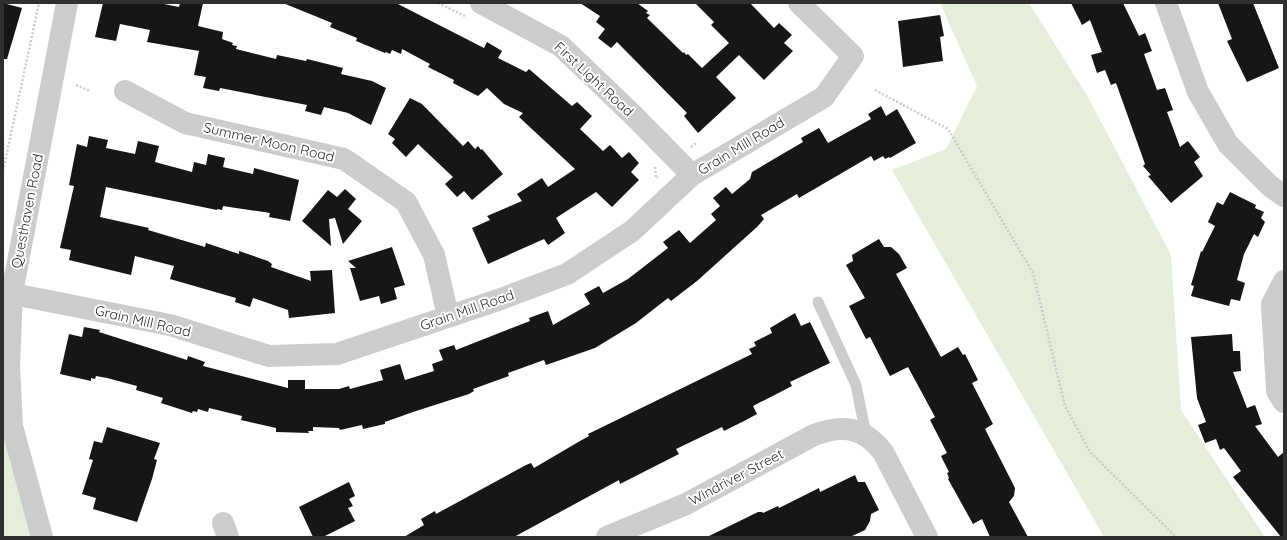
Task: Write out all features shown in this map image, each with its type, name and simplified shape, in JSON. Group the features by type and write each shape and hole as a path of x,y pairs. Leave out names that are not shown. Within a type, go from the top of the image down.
{"street":[{"name":"Questhaven Road","path":"42,537 12,426 7,292 67,3"},
{"name":"First Light Road","path":"482,3 561,46 634,116 692,175"},
{"name":"Grain Mill Road","path":"7,292 170,325 269,356 337,354 567,274 632,231 692,175 824,97 853,56 799,3"},
{"path":"1166,3 1198,92 1228,144 1270,186 1284,196"},
{"name":"Summer Moon Road","path":"125,91 185,122 344,159 406,202 434,255 448,316"},
{"path":"1284,281 1272,304 1277,391 1284,402"},
{"name":"Windriver Street","path":"607,537 686,504 814,435 834,429 846,429 866,435"},
{"path":"866,435 883,452 926,537"}],"lane":[{"path":"818,302 856,385 866,435"}],"path":[{"path":"3,171 39,3"},
{"path":"76,85 90,91"},
{"path":"875,90 948,129 1033,273 1065,406 1090,452 1176,537"}],"green space":[{"path":"940,3 1029,3 1088,97 1171,255 1181,410 1265,537 1104,537 892,170 946,149 977,86"},
{"path":"3,413 36,537 3,537"}],"building":[{"path":"3,3 22,8 7,59 3,59"},
{"path":"103,3 159,3 179,7 180,3 203,3 198,26 223,32 222,39 233,43 232,45 237,46 236,49 276,59 277,55 306,61 307,59 343,68 341,74 372,81 386,88 371,125 348,113 324,107 321,115 305,111 307,105 220,88 219,91 203,88 206,77 194,75 199,51 147,42 150,30 120,24 116,41 95,37"},
{"path":"283,3 396,3 484,48 487,42 502,51 498,58 526,72 529,69 572,106 577,102 592,116 580,129 603,151 610,145 622,158 629,152 639,163 631,172 639,180 612,207 596,192 556,218 565,233 548,245 544,239 488,264 472,228 490,220 487,216 522,201 517,194 542,178 548,187 575,169 519,117 523,113 504,104 487,88 478,96 453,83 454,80 428,67 430,64 402,49 401,54 392,50 390,54 385,53 356,41 357,38 330,27 332,23"},
{"path":"580,3 637,3 648,11 646,13 650,15 647,18 683,53 684,52 686,55 688,54 702,68 729,43 711,25 714,22 695,3 750,3 774,28 779,23 792,35 784,43 793,51 764,80 739,55 716,77 736,98 698,133 684,116 687,113 617,42 611,48 598,38 605,29 596,22 600,16"},
{"path":"1071,3 1123,3 1139,36 1145,33 1152,51 1144,54 1157,90 1165,88 1173,110 1167,112 1180,147 1188,141 1200,157 1194,162 1203,176 1171,203 1148,176 1151,175 1143,166 1145,164 1116,83 1111,85 1105,70 1097,73 1091,55 1102,52 1090,20 1082,25"},
{"path":"1218,3 1253,3 1279,68 1247,82 1227,41 1232,39"},
{"path":"940,15 944,36 940,37 943,61 903,67 898,21"},
{"path":"410,98 422,104 463,146 468,141 475,149 478,146 481,150 482,149 503,174 472,200 464,191 457,197 445,184 453,177 418,144 406,157 392,143 395,139 388,134"},
{"path":"881,106 886,116 897,109 916,143 890,158 885,159 883,156 874,161 871,156 799,198 797,194 761,215 764,219 757,227 697,281 671,301 668,298 636,323 595,348 546,365 544,360 508,373 509,376 473,389 474,391 469,394 385,422 385,424 363,429 362,425 340,430 339,428 313,427 313,431 308,431 309,433 276,432 276,428 241,420 242,416 209,408 208,412 198,409 197,412 193,411 192,413 161,403 163,398 136,390 137,386 96,376 95,379 91,378 91,381 60,374 69,334 82,337 84,327 100,330 99,332 187,360 188,356 205,362 203,366 288,388 288,380 305,380 305,389 339,389 349,386 350,389 383,380 380,370 400,364 405,380 434,371 432,364 443,360 439,350 454,345 456,350 530,321 529,318 548,311 553,325 590,304 584,294 599,286 603,293 628,279 668,248 663,242 679,230 690,243 716,220 711,214 720,206 713,198 726,187 732,194 750,179 752,172 803,142 801,138 819,128 828,143 871,119 868,114"},
{"path":"89,136 108,140 106,148 135,154 138,141 159,146 155,162 192,172 194,162 206,165 208,154 225,158 223,167 253,174 254,168 299,180 290,221 269,217 270,213 223,206 222,210 217,210 106,187 100,217 149,228 148,230 205,247 206,243 239,254 239,251 268,261 272,264 271,267 311,281 310,271 332,270 335,313 289,318 288,310 253,298 250,307 235,302 236,298 170,279 174,266 135,256 131,275 69,260 71,250 60,248 74,186 69,185 77,144 87,147"},
{"path":"345,189 356,199 348,209 362,221 343,244 335,218 329,219 331,246 302,221 328,190 337,197"},
{"path":"1230,192 1256,205 1255,208 1264,212 1261,218 1265,222 1258,237 1254,234 1244,254 1237,280 1245,283 1240,301 1231,299 1229,306 1191,296 1194,286 1191,285 1201,251 1202,252 1215,226 1208,222 1217,202 1223,205"},
{"path":"879,239 884,247 891,247 899,254 907,268 896,274 941,357 958,347 963,355 965,354 978,380 972,383 993,424 985,429 1015,488 1014,496 1009,502 1028,537 990,537 982,519 973,524 948,479 947,473 949,472 941,456 947,453 930,420 935,417 908,367 890,376 870,337 866,339 849,306 865,298 846,265 853,261 852,255"},
{"path":"392,247 405,285 394,288 397,299 381,304 379,296 360,301 350,268 356,268 348,261"},
{"path":"795,313 801,326 810,322 830,363 790,382 792,386 753,406 757,414 724,431 722,427 676,449 679,454 620,484 619,480 514,537 404,537 424,525 421,519 435,511 436,514 526,465 531,463 534,468 589,436 588,434 752,354 749,349 756,346 754,342 772,333 770,328"},
{"path":"1232,334 1233,351 1240,351 1241,371 1233,372 1247,408 1255,405 1262,424 1255,426 1278,457 1284,452 1284,537 1281,537 1233,477 1241,471 1224,448 1220,450 1216,439 1205,443 1198,425 1206,422 1197,398 1191,337"},
{"path":"107,427 160,443 154,459 157,460 152,479 137,522 93,509 96,498 82,494 93,460 89,459 94,441 102,443"},
{"path":"855,475 858,482 865,482 879,510 871,514 870,521 865,530 850,537 707,537 758,512 763,513 778,506 779,508 819,488 820,492"},
{"path":"349,482 355,496 349,499 353,506 348,508 355,521 323,537 313,537 299,507"}]}
